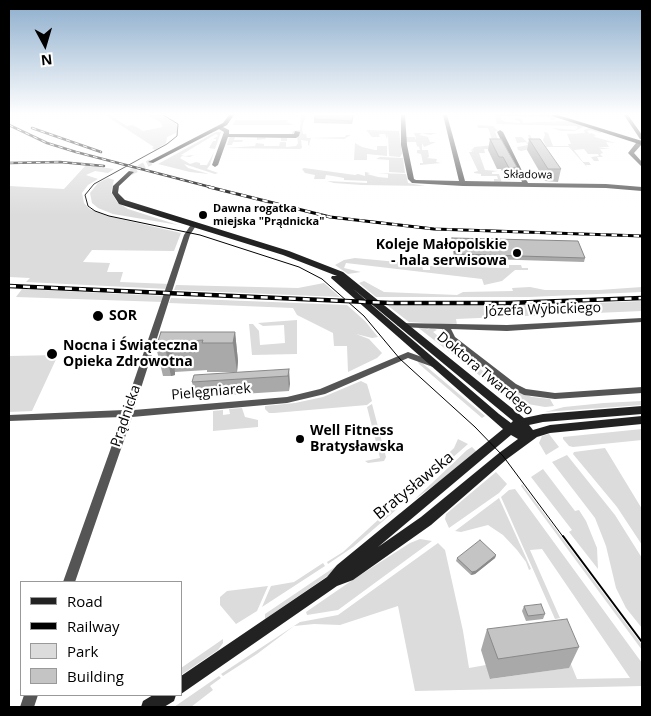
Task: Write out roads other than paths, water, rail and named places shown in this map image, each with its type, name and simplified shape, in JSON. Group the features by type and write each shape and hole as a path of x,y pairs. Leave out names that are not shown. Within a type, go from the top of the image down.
{"street":[{"path":"153,162 179,148"},
{"path":"215,165 221,148"},
{"name":"Składowa","path":"405,148 410,179 414,182 603,186 642,189"},
{"path":"453,148 463,184"},
{"path":"508,148 526,185"},
{"path":"635,148 631,153 642,165"},
{"path":"133,173 123,185 123,194 132,202 164,215 194,224"},
{"name":"Doktora Twardego","path":"194,224 324,267 340,274 521,422 528,432 527,438 511,429 433,364 324,267"},
{"name":"Prądnicka","path":"69,581 166,302 187,235 194,224"},
{"name":"Józefa Wybickiego","path":"401,325 507,328 642,320"},
{"path":"445,326 452,339 524,392 555,396 642,390"},
{"path":"408,340 408,355 433,364"},
{"name":"Pielęgniarek","path":"9,418 127,414 302,397 340,385 408,355"},
{"path":"521,422 642,410"},
{"path":"527,438 533,434 550,429 642,420"},
{"name":"Bratysławska","path":"332,582 342,569 521,422"},
{"name":"Bratysławska","path":"182,685 332,582 348,576 426,521 527,438"},
{"path":"149,707 166,696"}],"tunnel":[{"path":"131,172 151,162"}],"tram line":[{"path":"159,148 94,184 85,195 88,206 95,211 109,216 200,235 299,267 322,279 364,316 400,359 475,427 503,456 564,538"},
{"path":"563,536 642,642"}],"railway":[{"path":"64,148 214,188"},
{"path":"91,148 101,152"},
{"path":"9,163 60,162 104,166"},
{"path":"209,187 330,217 434,229 642,236"},
{"path":"9,286 390,303 508,303 642,298"}],"place":[{"name":"Dawna rogatka miejska \"Prądnicka\"","path":"203,215"},
{"name":"Koleje Małopolskie - hala serwisowa","path":"517,253"},
{"name":"SOR","path":"98,316"},
{"name":"Nocna i Świąteczna Opieka Zdrowotna","path":"52,354"},
{"name":"Well Fitness Bratysławska","path":"300,439"}]}
